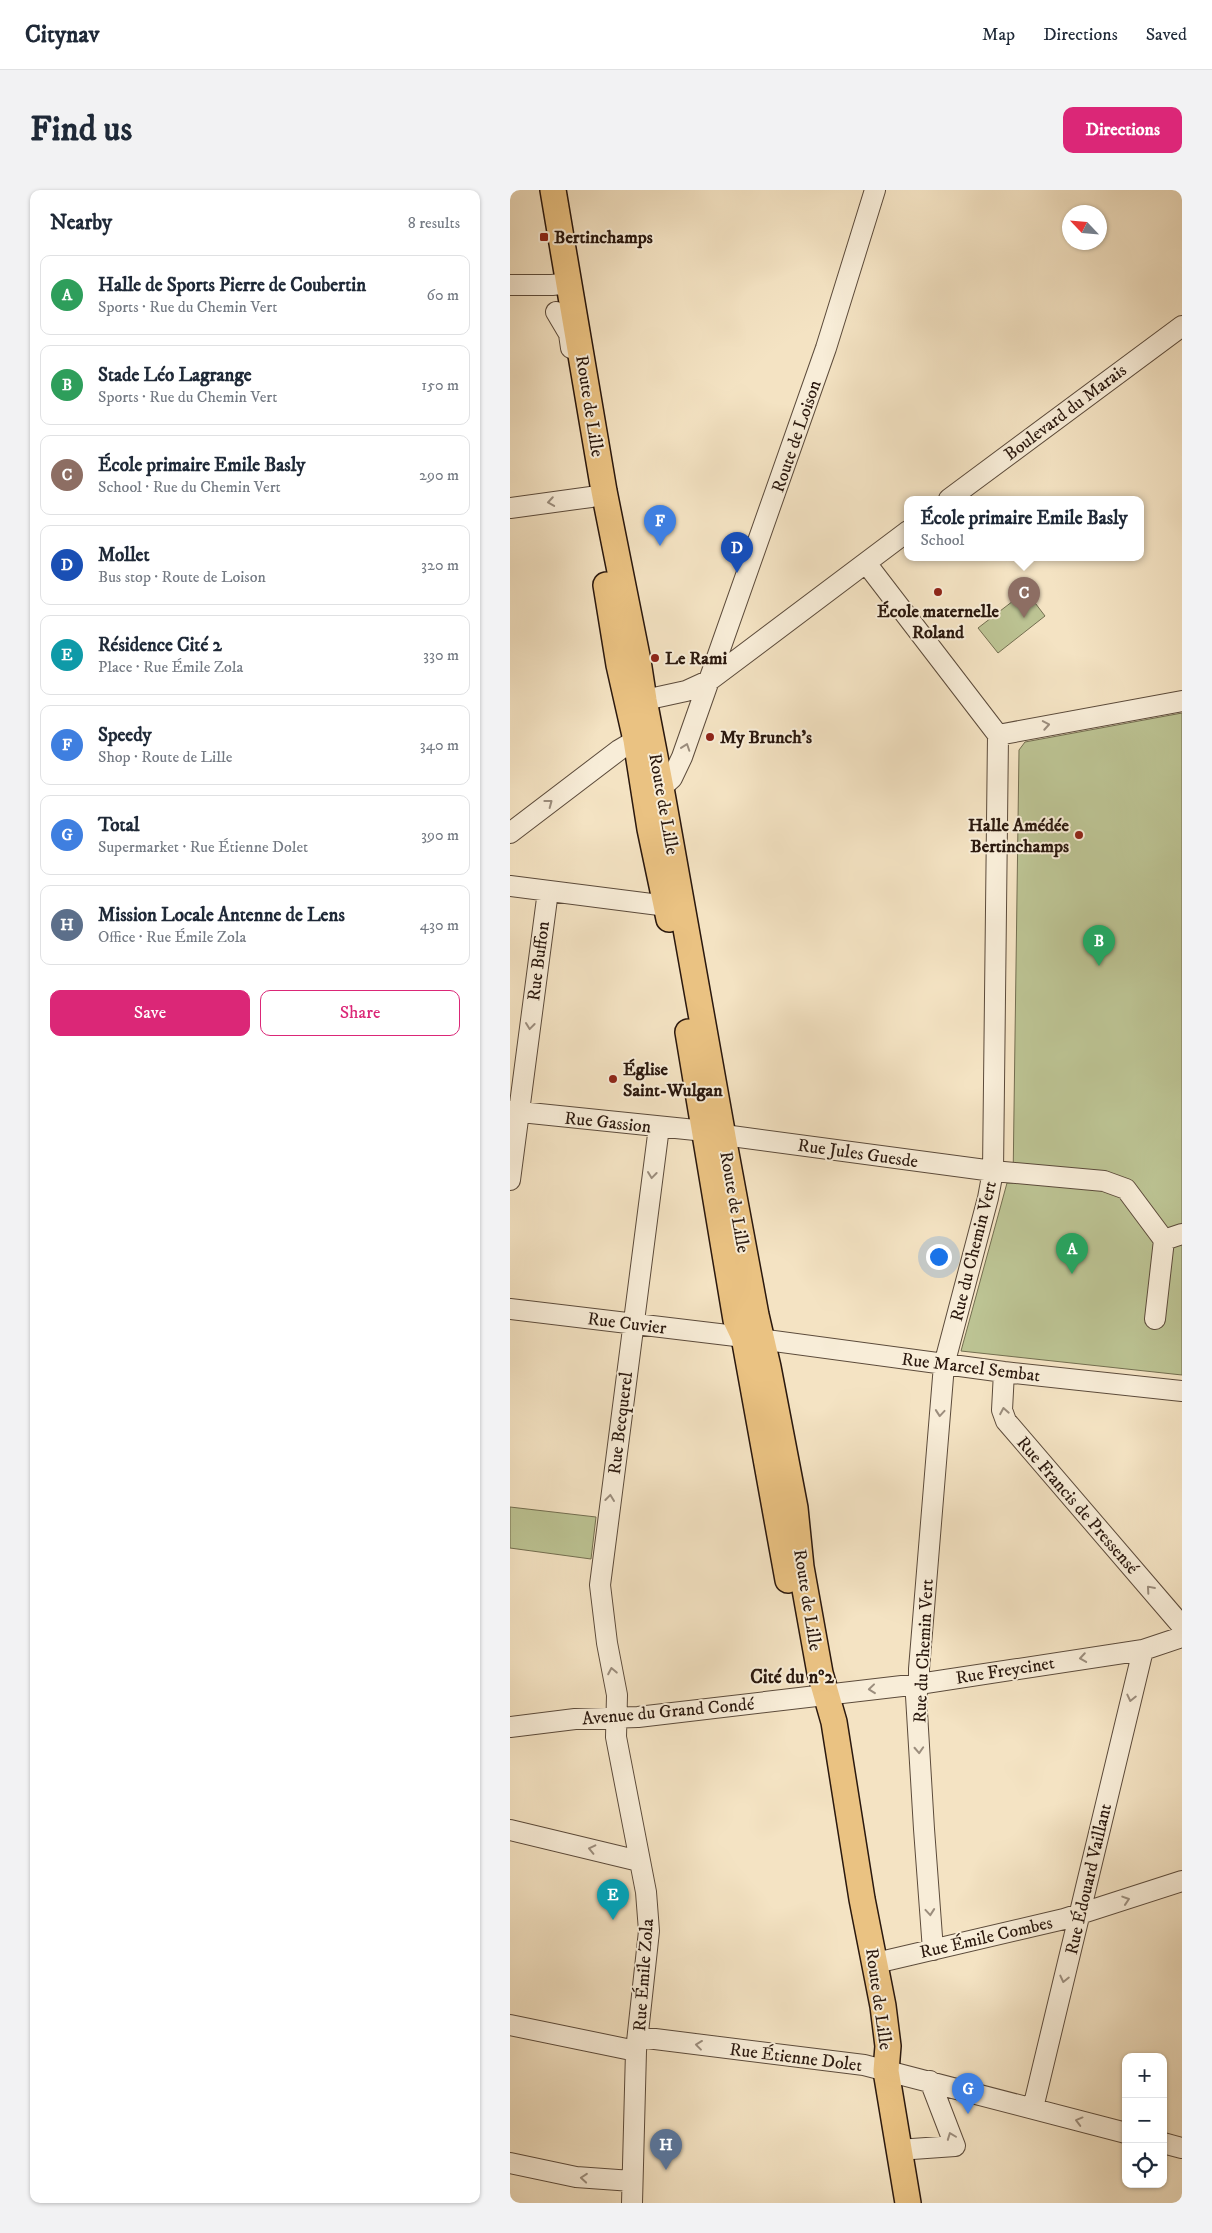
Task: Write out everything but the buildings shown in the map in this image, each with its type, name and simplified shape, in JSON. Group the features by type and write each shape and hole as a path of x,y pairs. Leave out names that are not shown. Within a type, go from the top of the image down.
{"main road":[{"name":"Route de Lille","path":"537,190 560,284 638,661 636,740 651,783 650,830 667,906 698,1089 715,1133"},
{"name":"Route de Lille","path":"552,190 560,284 556,312 591,497 708,1046 715,1133 753,1338 768,1367 804,1678 834,1722 862,1899 883,2006 888,2046 886,2071"},
{"name":"Route de Lille","path":"818,1696 834,1812 873,2049 886,2071"},
{"path":"886,2071 908,2203"}],"street":[{"name":"Route de Loison","path":"651,783 672,778 682,757 727,634 826,348 875,190"},
{"path":"510,285 560,284"},
{"path":"556,312 569,334 636,702 686,690 710,680 904,534"},
{"name":"Boulevard du Marais","path":"953,496 1182,326"},
{"path":"510,508 591,497"},
{"path":"866,563 998,735 1182,701"},
{"path":"727,634 744,646 755,647"},
{"name":"Rue du Chemin Vert","path":"933,1950 916,1696 919,1684 919,1660 944,1365 988,1198 993,1171 998,735"},
{"path":"510,833 622,747 636,740"},
{"path":"510,886 667,906"},
{"name":"Rue Buffon","path":"510,1180 514,1112 548,891"},
{"path":"698,1089 706,1100 711,1115 747,1319 753,1338"},
{"name":"Rue Gassion","path":"514,1112 715,1133"},
{"name":"Rue Becquerel","path":"616,1719 617,1695 607,1643 600,1585 659,1127"},
{"name":"Rue Jules Guesde","path":"715,1133 993,1171 1104,1181 1126,1189 1173,1237"},
{"path":"1155,1319 1173,1237"},
{"name":"Rue Cuvier","path":"510,1309 753,1338"},
{"name":"Rue Marcel Sembat","path":"753,1338 944,1365 1182,1391"},
{"name":"Rue Francis de Pressensé","path":"1004,1372 1002,1410 1006,1421 1182,1626"},
{"name":"Rue Freycinet","path":"818,1696 919,1684 1143,1650 1182,1637"},
{"name":"Rue Édouard Vaillant","path":"1033,2108 1143,1650"},
{"path":"818,1696 873,1996 883,2006"},
{"name":"Avenue du Grand Condé","path":"510,1727 575,1719 616,1719 818,1696"},
{"name":"Rue Émile Zola","path":"616,1719 616,1737 646,1892 649,1931 637,2044 632,2203"},
{"path":"510,1830 639,1861"},
{"name":"Rue Émile Combes","path":"876,1963 1079,1915 1182,1881"},
{"name":"Rue Étienne Dolet","path":"510,2025 637,2044 864,2065 1122,2132"},
{"path":"898,2150 954,2146 930,2081"},
{"path":"1167,2144 1182,2148"},
{"path":"510,2163 576,2177 632,2181"}],"green space":[{"path":"1026,591 1045,616 998,653 978,628"},
{"path":"1182,713 1182,1375 961,1351 1007,1183 1013,1183 1019,750 1025,742"},
{"path":"510,1507 596,1517 591,1559 510,1548"}],"place":[{"name":"Bertinchamps","path":"544,237"},
{"name":"Speedy","path":"660,546"},
{"name":"Mollet","path":"737,573"},
{"name":"École maternelle Roland","path":"938,592"},
{"name":"École primaire Emile Basly","path":"1024,618"},
{"name":"Le Rami","path":"655,658"},
{"name":"My Brunch's","path":"710,737"},
{"name":"Halle Amédée Bertinchamps","path":"1079,835"},
{"name":"Stade Léo Lagrange","path":"1099,966"},
{"name":"Église Saint-Wulgan","path":"613,1079"},
{"name":"Halle de Sports Pierre de Coubertin","path":"1072,1274"},
{"name":"Résidence Cité 2","path":"613,1920"},
{"name":"Total","path":"968,2114"},
{"name":"Mission Locale Antenne de Lens","path":"666,2170"}],"district":[{"name":"Cité du n°2","path":"792,1676"}]}
